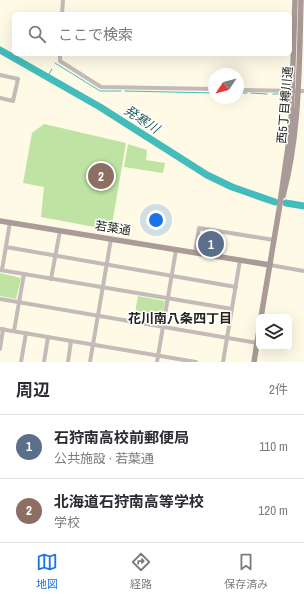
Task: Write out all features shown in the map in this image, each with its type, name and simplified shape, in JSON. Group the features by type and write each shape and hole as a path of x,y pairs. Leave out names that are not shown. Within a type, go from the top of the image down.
{"main road":[{"name":"西5丁目樽川通","path":"295,0 298,91"},
{"name":"西5丁目樽川通","path":"262,314 279,210 286,187 295,130 301,0"},
{"name":"若葉通","path":"0,221 270,265"},
{"path":"254,362 256,349"}],"street":[{"path":"62,12 63,0"},
{"path":"60,56 60,61 101,87 208,89"},
{"path":"0,75 18,79 14,101 0,98"},
{"path":"244,90 298,91"},
{"path":"10,222 1,270 232,309"},
{"path":"194,253 199,228 274,240"},
{"path":"51,279 60,230"},
{"path":"90,362 111,239"},
{"path":"6,247 236,286"},
{"path":"157,362 176,250"},
{"path":"223,362 240,260"},
{"path":"270,265 304,271"},
{"path":"14,331 24,274"},
{"path":"0,299 256,343"},
{"path":"0,349 2,329 196,362"},
{"path":"21,362 26,333"},
{"path":"44,362 48,337"},
{"path":"68,362 71,341"}],"green space":[{"path":"44,124 126,143 111,230 41,217 44,187 23,183 32,133"},
{"path":"128,144 147,150 146,160 165,163 163,173 124,167"},
{"path":"0,273 21,278 16,299 0,296"},
{"path":"138,296 165,301 161,322 134,319"}],"waterway":[{"name":"発寒川","path":"0,50 100,107 207,175 232,187 275,202"},
{"path":"55,63 100,91 121,91"},
{"path":"48,76 52,69"},
{"path":"125,91 208,93"},
{"path":"251,93 267,94"},
{"path":"273,94 284,94"},
{"name":"発寒川","path":"286,203 304,206"}],"place":[{"name":"北海道石狩南高等学校","path":"101,176"},
{"name":"石狩南高校前郵便局","path":"211,244"}],"district":[{"name":"花川南八条四丁目","path":"180,318"}]}
